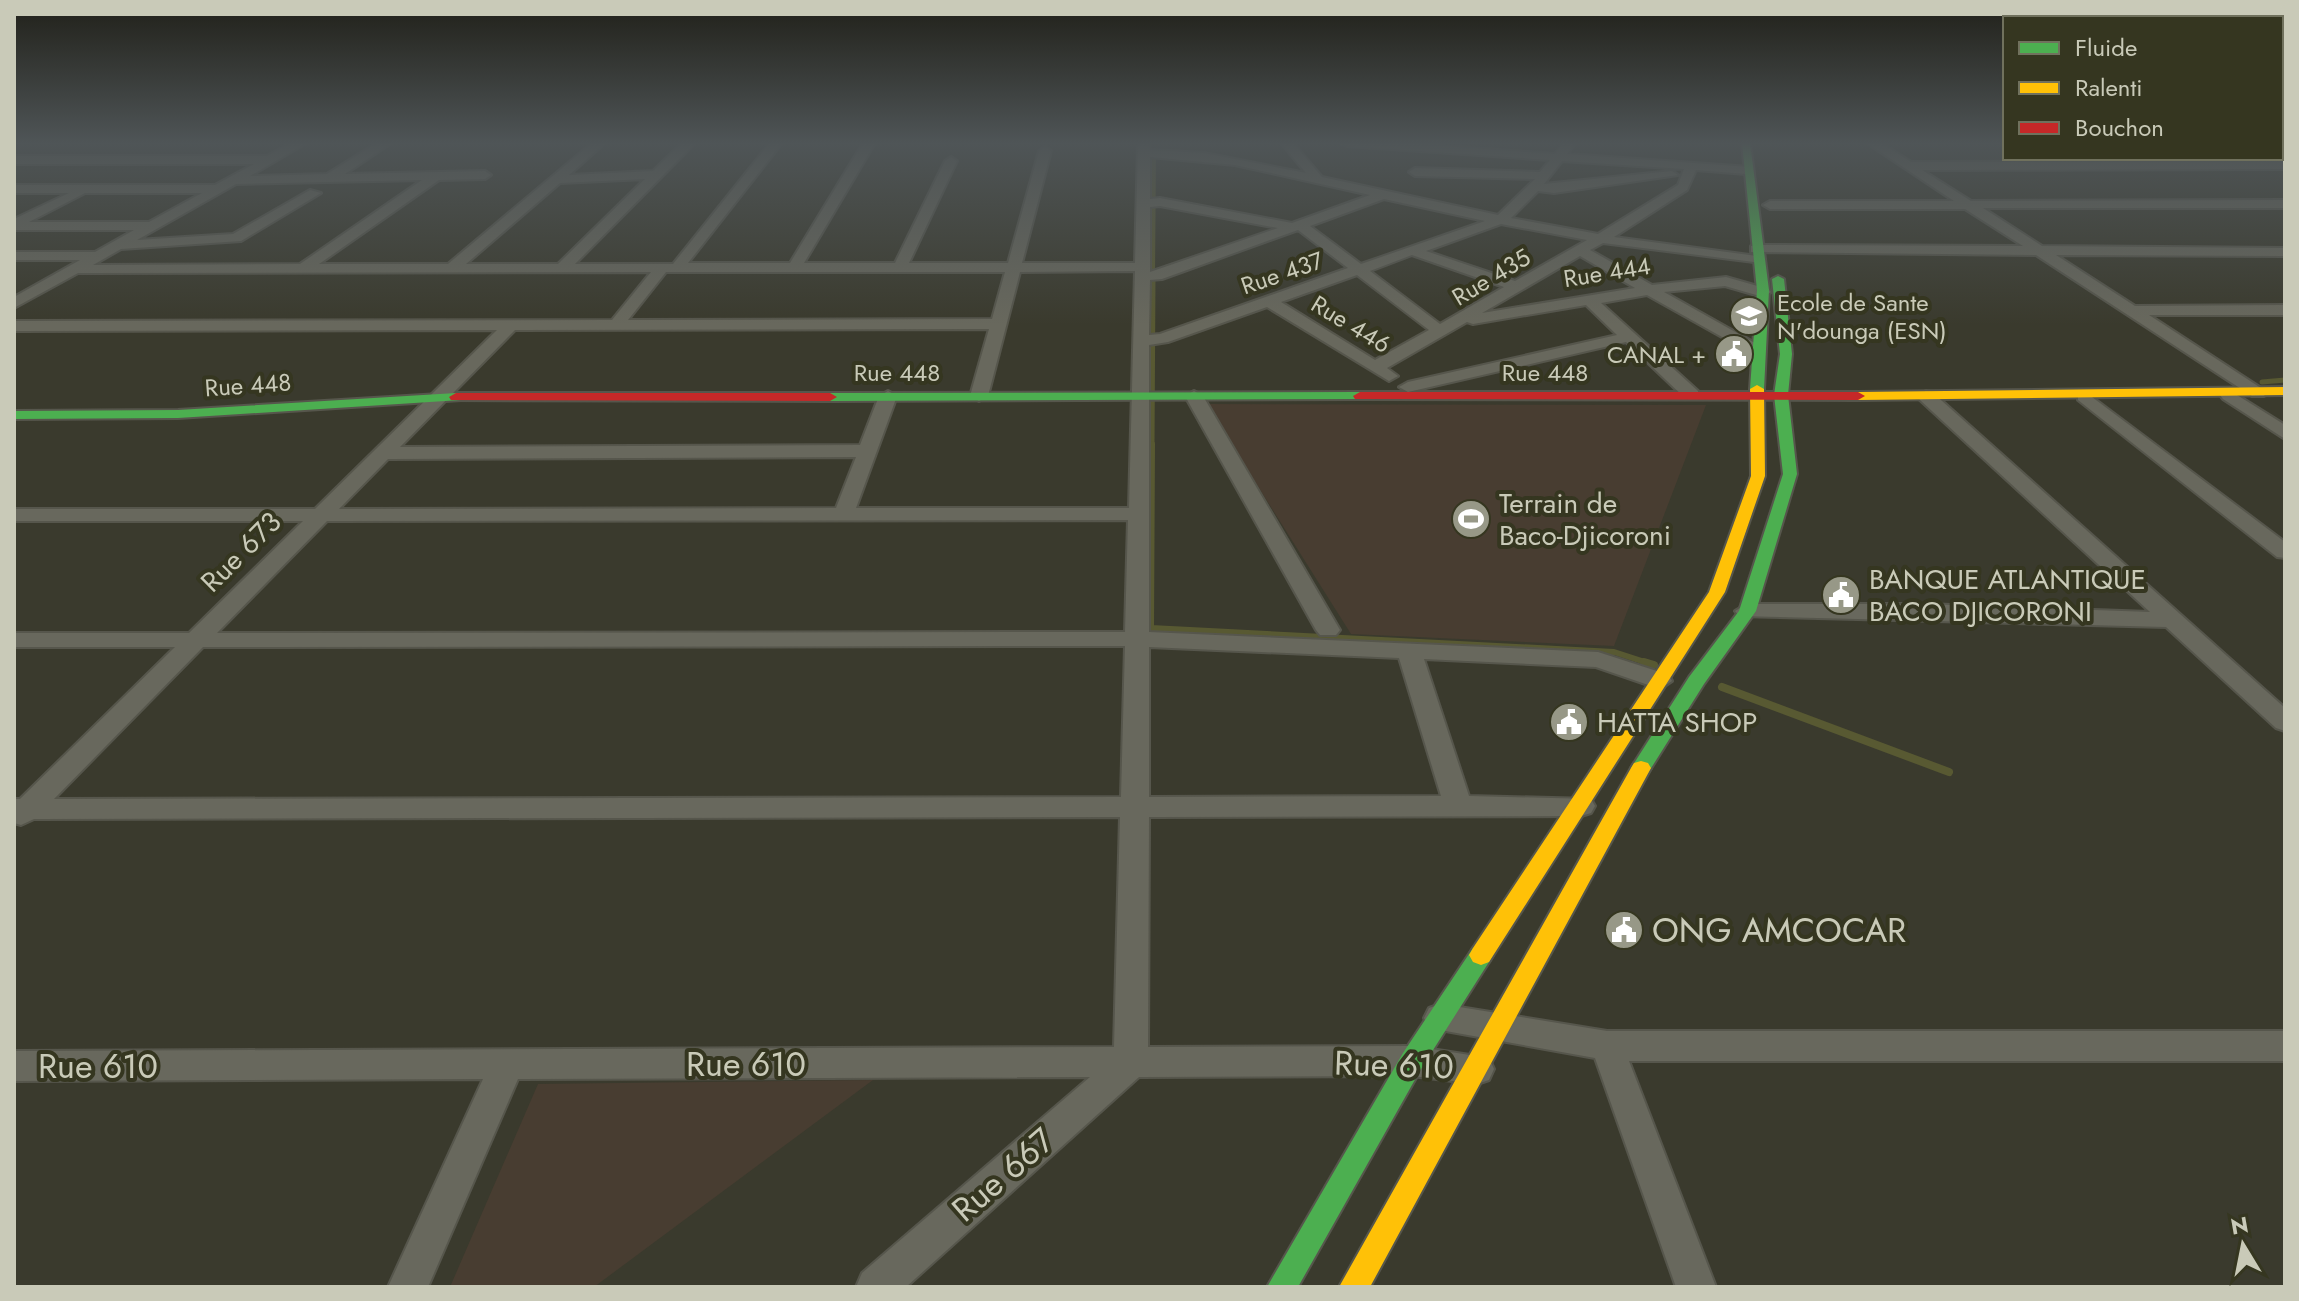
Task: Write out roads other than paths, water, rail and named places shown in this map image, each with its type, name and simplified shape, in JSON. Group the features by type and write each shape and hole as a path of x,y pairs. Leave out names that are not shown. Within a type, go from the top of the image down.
{"main road":[{"path":"1361,1282 1620,801 1696,681 1747,611 1790,474 1781,395 1786,354 1752,204"},
{"path":"1282,1287 1412,1061 1581,806 1717,592 1758,476 1756,351 1763,292 1762,253 1770,205"},
{"name":"Rue 448","path":"14,415 178,414 439,397 1194,396 1410,392 2084,396 2229,395 2285,391"}],"street":[{"path":"14,225 57,204"},
{"path":"14,303 192,204"},
{"path":"116,246 236,238 296,204"},
{"path":"303,269 396,204"},
{"path":"451,269 527,204"},
{"path":"562,268 628,204"},
{"path":"616,325 724,204"},
{"path":"795,267 833,204"},
{"path":"900,267 930,204"},
{"path":"979,396 1031,204"},
{"path":"1131,1063 1140,396 1150,340 1144,204"},
{"path":"1170,204 1294,226 1440,331"},
{"path":"74,269 1014,267 1148,274 1358,204"},
{"path":"1427,204 1663,251 2285,252"},
{"path":"1452,204 1459,210"},
{"name":"Rue 437","path":"1150,340 1502,219 1518,204"},
{"name":"Rue 435","path":"1376,367 1459,322 1656,204"},
{"path":"1770,205 2285,204"},
{"path":"1971,205 2258,392"},
{"path":"14,225 152,226"},
{"path":"1579,250 1756,351"},
{"path":"1413,251 1517,287"},
{"path":"14,256 98,256"},
{"name":"Rue 444","path":"1459,322 1645,289 1726,281 1763,292"},
{"path":"1588,299 1692,395"},
{"name":"Rue 446","path":"1268,301 1376,367 1410,392"},
{"path":"2136,310 2285,310"},
{"path":"14,326 998,324"},
{"name":"Rue 673","path":"18,813 511,325"},
{"path":"1410,392 1628,337"},
{"path":"2229,395 2285,433"},
{"path":"844,514 888,396"},
{"path":"1194,396 1328,630"},
{"path":"1926,396 2285,722"},
{"path":"2084,396 2285,552"},
{"path":"383,453 868,451"},
{"path":"14,515 1139,514"},
{"path":"1747,611 1924,611 2172,620"},
{"path":"14,640 1137,639 1598,660 1660,681"},
{"path":"1409,651 1458,806"},
{"path":"18,813 1581,806"},
{"path":"1441,1018 1607,1046 2285,1046"},
{"path":"1607,1046 1696,1287"},
{"name":"Rue 610","path":"14,1066 1412,1061 1477,1069"},
{"name":"Rue 667","path":"876,1287 1131,1063"},
{"path":"408,1287 507,1065"},
{"path":"1317,1225 1361,1282"}],"waterway":[{"path":"1153,276 1154,204"},
{"path":"1152,446 1153,274"},
{"path":"2262,382 2285,380"},
{"path":"1152,444 1151,628 1614,652 1651,664"},
{"path":"1644,662 1654,665"},
{"path":"1722,687 1949,772"}],"place":[{"name":"Ecole de Sante N'dounga (ESN)","path":"1749,316"},
{"name":"CANAL +","path":"1734,354"},
{"name":"Terrain de Baco-Djicoroni","path":"1471,519"},
{"name":"BANQUE ATLANTIQUE BACO DJICORONI","path":"1841,595"},
{"name":"HATTA SHOP","path":"1569,722"},
{"name":"ONG AMCOCAR","path":"1624,930"}]}
